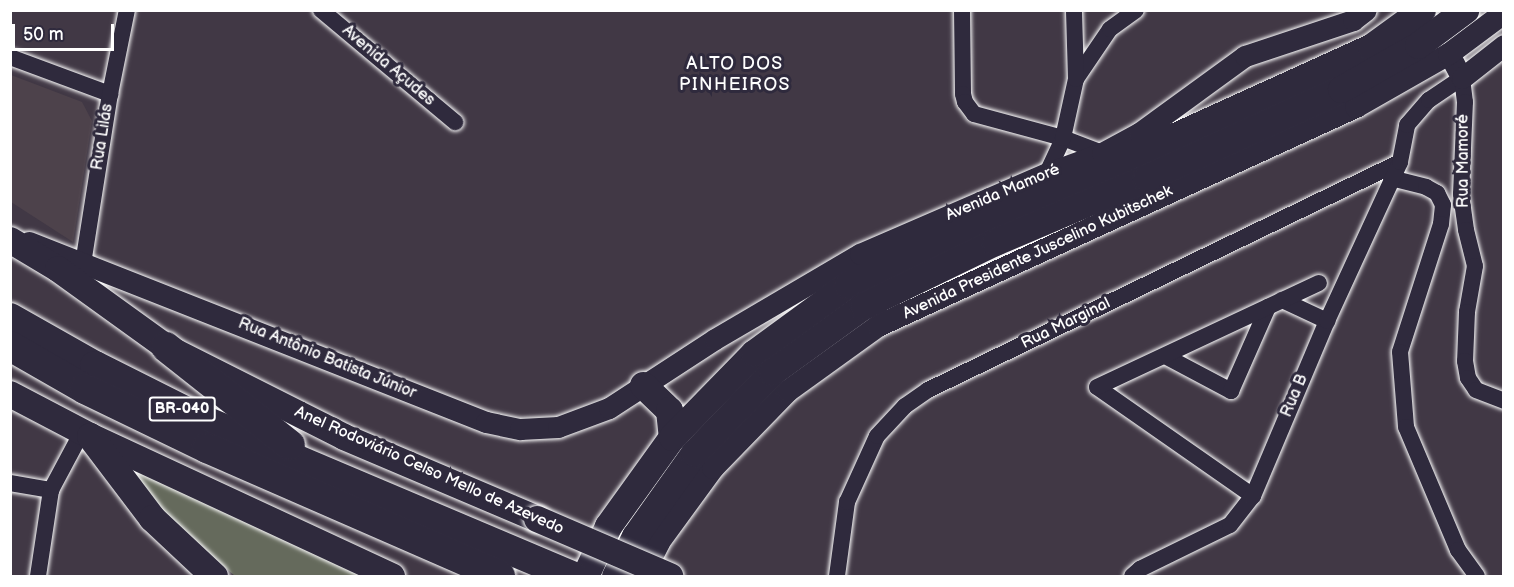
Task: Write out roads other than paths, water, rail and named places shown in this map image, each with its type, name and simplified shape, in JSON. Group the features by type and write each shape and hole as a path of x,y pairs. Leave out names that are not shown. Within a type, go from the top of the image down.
{"highway":[{"path":"585,576 608,526 672,437 754,353 847,285 1371,47 1422,10"},
{"name":"Avenida Presidente Juscelino Kubitschek","path":"615,576 635,536 694,453 772,372 863,306 995,242 1146,178 1341,89 1418,45 1466,10"},
{"name":"BR-040","path":"10,318 95,366 206,421 359,487 509,565"},
{"name":"BR-040","path":"10,346 85,389 207,448 509,565 572,576"},
{"path":"166,347 284,441 359,487"},
{"path":"643,385 669,410 672,437"},
{"path":"86,434 152,518 214,576"}],"main road":[{"name":"Avenida Presidente Juscelino Kubitschek","path":"642,576 659,542 713,468 788,390 878,326 1356,107 1449,54 1503,13"},
{"name":"Anel Rodoviário Celso Mello de Azevedo","path":"10,240 58,269 166,347 344,437 670,576"},
{"path":"10,394 86,434 392,576"}],"street":[{"name":"Rua Lilás","path":"83,264 110,94 127,10"},
{"name":"Avenida Açudes","path":"321,10 455,122"},
{"path":"962,10 963,94 965,102 974,114 1063,138 1102,153"},
{"path":"1047,173 1063,138 1076,79 1074,10"},
{"path":"1076,79 1110,29 1136,10"},
{"name":"Avenida Mamoré","path":"643,385 715,339 860,254 1047,173 1102,153 1139,133 1245,56 1359,14"},
{"path":"1449,54 1462,78 1501,51"},
{"path":"10,57 110,94"},
{"name":"Rua B","path":"1132,576 1140,569 1230,525 1253,496 1327,321 1400,162 1407,125 1429,100 1462,78"},
{"name":"Rua Mamoré","path":"1462,78 1465,102 1461,194 1466,230 1475,266 1467,312 1465,361 1468,378 1476,390 1503,401"},
{"name":"Rua Marginal","path":"837,576 847,502 877,436 905,406 928,390 1400,162"},
{"path":"1391,178 1426,187 1437,193 1443,205 1441,225 1400,352 1406,427 1458,550 1477,576"},
{"name":"Rua Antônio Batista Júnior","path":"10,235 486,422 520,429 558,427 609,408 643,385"},
{"path":"1253,496 1097,387 1319,283"},
{"path":"1275,304 1327,321"},
{"path":"1165,356 1231,391 1275,304"},
{"path":"38,576 51,490 86,434"},
{"path":"10,483 51,490"}],"district":[{"name":"ALTO DOS PINHEIROS","path":"735,76"}]}
